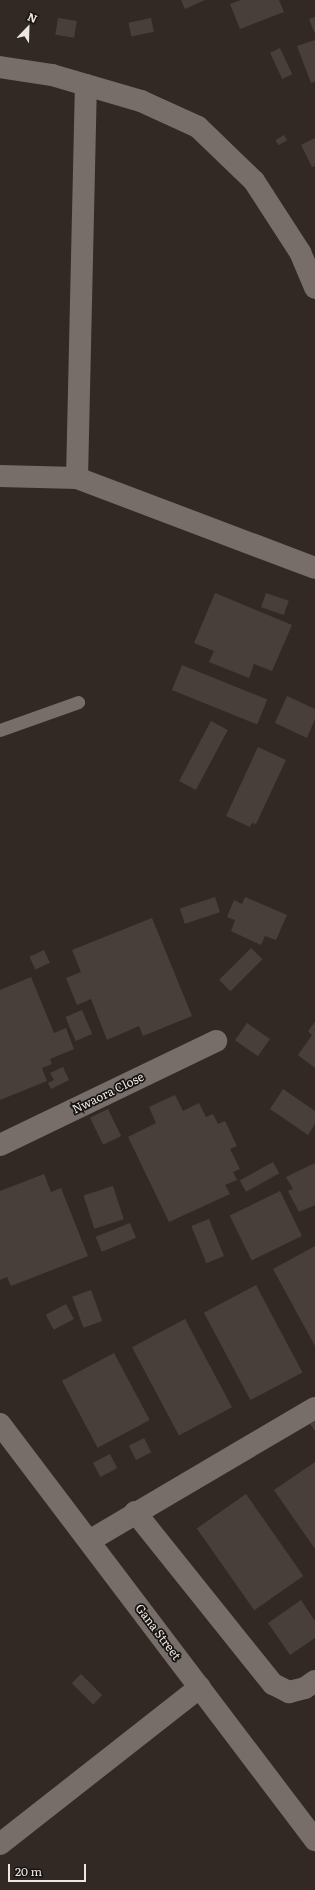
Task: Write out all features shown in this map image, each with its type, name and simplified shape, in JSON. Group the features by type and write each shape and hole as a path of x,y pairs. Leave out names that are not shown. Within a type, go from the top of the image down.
{"street":[{"path":"0,67 52,75 141,101 198,127 254,181 300,252 315,288"},
{"path":"77,478 86,85"},
{"path":"0,476 77,478 315,568"},
{"name":"Nwaora Close","path":"0,1145 216,1041"},
{"path":"89,1541 135,1512 315,1408"},
{"name":"Gana Street","path":"0,1424 315,1840"},
{"path":"135,1512 273,1684 289,1692 305,1688 315,1681"},
{"path":"0,1844 200,1687"}],"lane":[{"path":"0,730 78,702"}],"building":[{"path":"181,0 205,0 185,9"},
{"path":"241,0 279,0 284,12 240,29 230,4"},
{"path":"315,17 315,34 309,19"},
{"path":"58,18 77,21 74,38 55,35"},
{"path":"151,18 154,32 131,36 129,23"},
{"path":"315,40 315,82 311,83 297,46"},
{"path":"280,48 292,74 282,79 270,53"},
{"path":"284,135 287,140 279,145 275,140"},
{"path":"315,138 315,166 312,167 301,145"},
{"path":"215,593 292,625 272,671 254,664 249,678 209,662 214,651 194,643"},
{"path":"266,593 289,601 284,615 261,607"},
{"path":"182,665 267,699 257,724 172,690"},
{"path":"287,696 315,709 315,719 307,738 275,723"},
{"path":"211,721 228,730 196,790 179,781"},
{"path":"258,747 286,760 256,824 252,823 250,827 226,816"},
{"path":"215,897 220,912 185,924 180,908"},
{"path":"245,897 287,915 276,940 265,936 261,945 231,931 235,920 227,917 234,900 242,904"},
{"path":"152,918 192,1016 143,1036 139,1026 107,1040 91,999 77,1005 66,978 81,972 72,950"},
{"path":"251,948 262,959 230,991 219,980"},
{"path":"44,950 50,963 35,969 29,957"},
{"path":"31,977 54,1033 66,1028 74,1049 50,1059 52,1064 42,1068 47,1081 0,1100 0,990"},
{"path":"82,1010 92,1034 76,1041 65,1017"},
{"path":"315,1022 315,1068 298,1055 312,1035 308,1031"},
{"path":"247,1023 270,1039 258,1056 235,1040"},
{"path":"63,1067 69,1080 51,1089 48,1083 54,1080 50,1073"},
{"path":"283,1089 315,1111 315,1124 308,1135 270,1109"},
{"path":"175,1095 183,1111 199,1103 206,1117 213,1114 218,1124 225,1121 237,1146 230,1149 240,1169 233,1172 237,1180 225,1185 230,1194 169,1222 128,1137 156,1123 149,1107"},
{"path":"108,1109 121,1136 103,1145 90,1118"},
{"path":"273,1162 279,1173 246,1192 240,1180"},
{"path":"315,1163 315,1205 299,1212 288,1191 293,1189 286,1177"},
{"path":"44,1174 51,1192 61,1188 88,1256 11,1286 7,1277 0,1280 0,1191"},
{"path":"113,1186 124,1219 94,1229 84,1196"},
{"path":"280,1191 302,1236 252,1260 230,1216"},
{"path":"209,1219 224,1256 206,1263 191,1226"},
{"path":"130,1223 136,1238 102,1252 96,1237"},
{"path":"315,1246 315,1346 273,1269"},
{"path":"256,1285 302,1372 250,1400 204,1313"},
{"path":"91,1290 102,1321 83,1328 72,1297"},
{"path":"66,1304 74,1319 54,1330 46,1315"},
{"path":"185,1319 232,1407 179,1435 132,1347"},
{"path":"114,1353 150,1420 98,1448 62,1381"},
{"path":"315,1421 315,1431 310,1424"},
{"path":"144,1438 151,1452 136,1460 129,1446"},
{"path":"110,1454 117,1468 100,1477 93,1463"},
{"path":"315,1462 315,1549 274,1490"},
{"path":"246,1494 303,1576 254,1610 197,1528"},
{"path":"301,1600 315,1621 315,1638 290,1655 268,1623"},
{"path":"81,1674 102,1695 93,1704 72,1683"}]}
